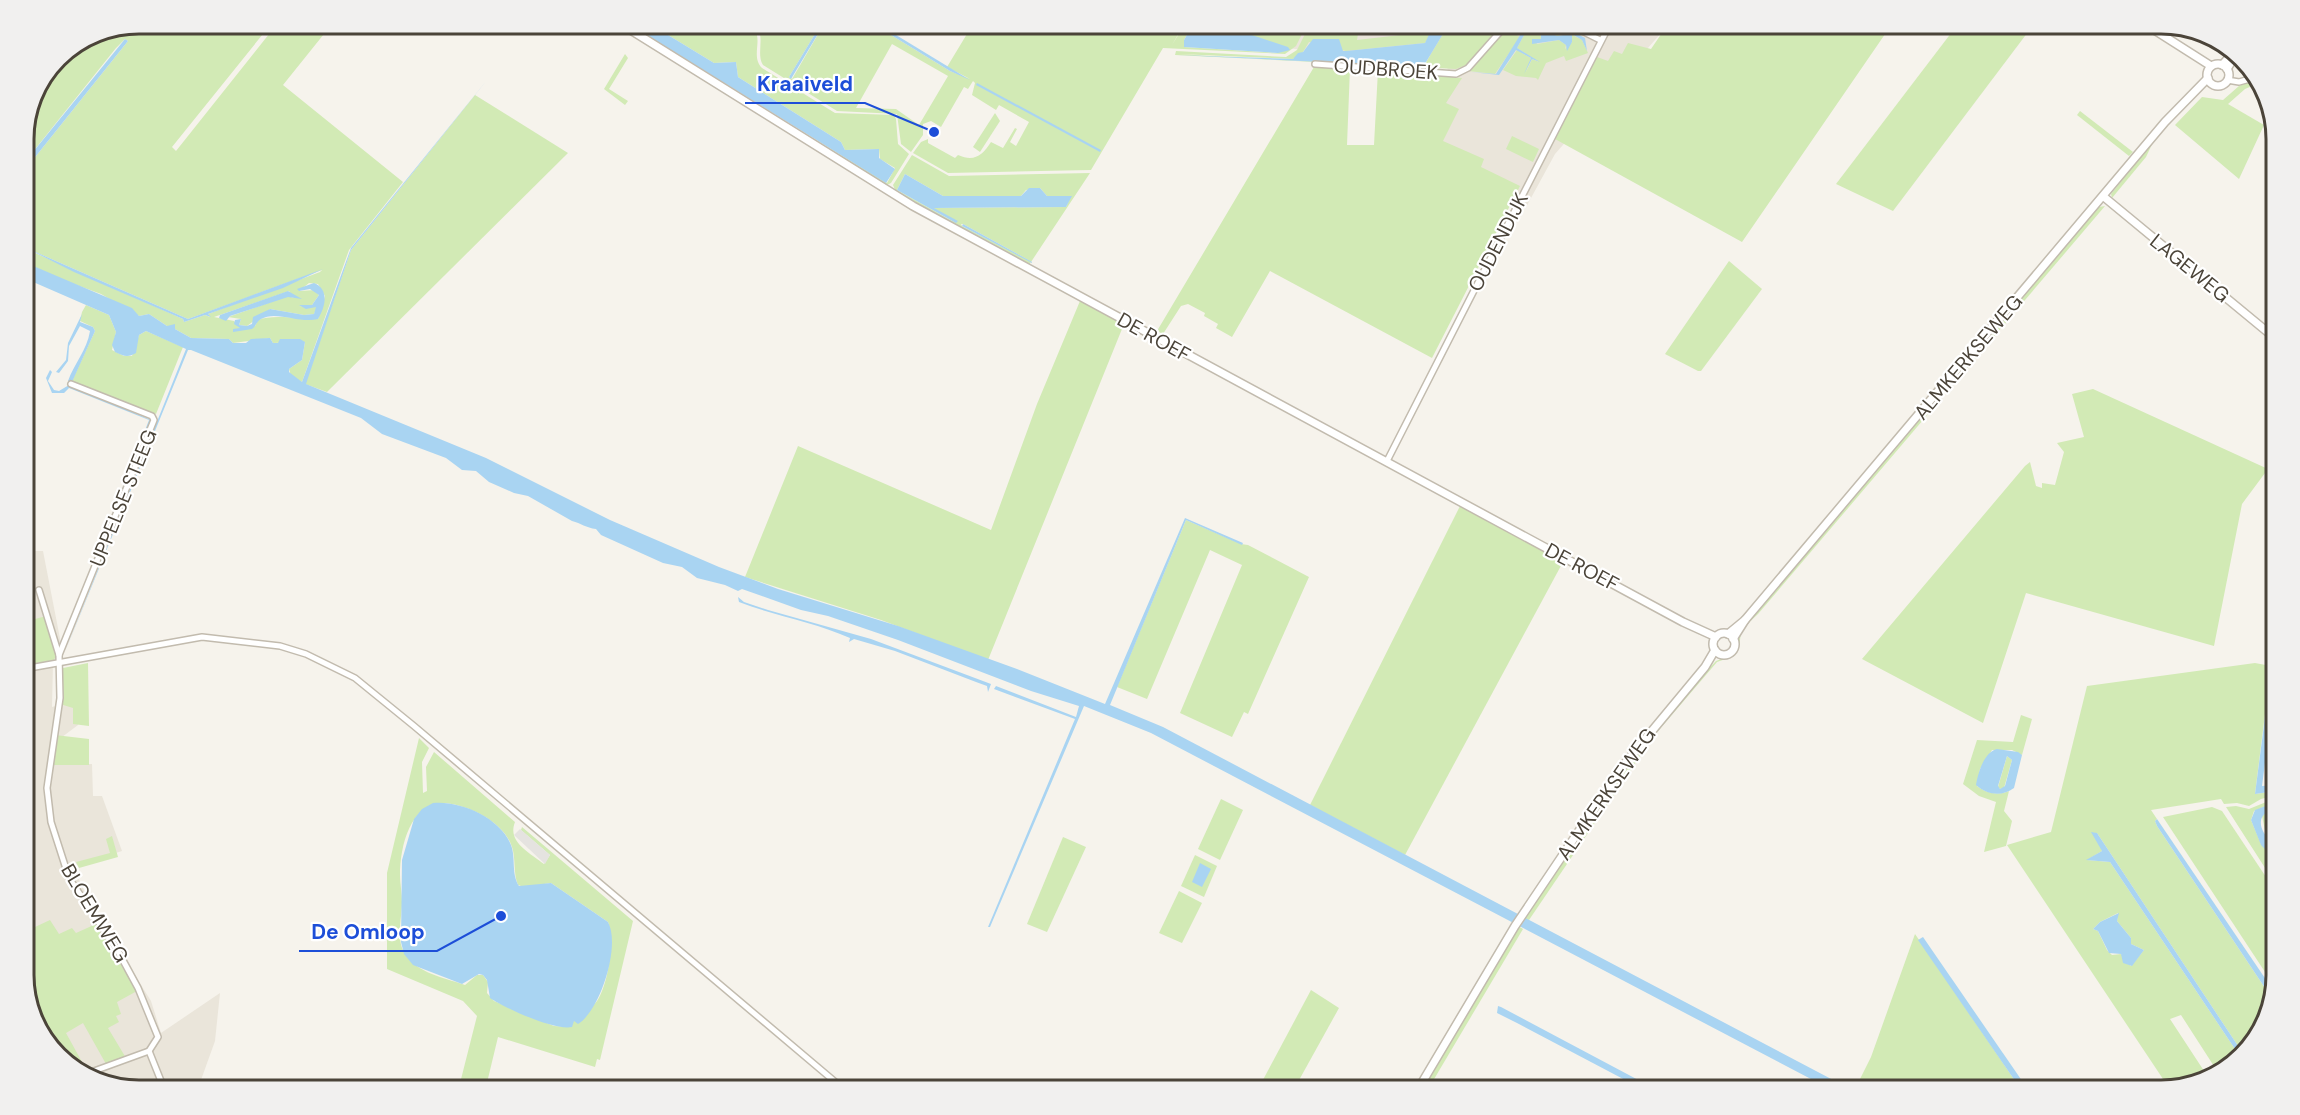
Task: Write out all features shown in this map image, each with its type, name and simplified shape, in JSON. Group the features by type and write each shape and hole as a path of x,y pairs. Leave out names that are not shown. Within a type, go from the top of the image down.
{"street":[{"name":"DE ROEF","path":"637,34 913,206 1715,639"},
{"name":"OUDBROEK","path":"1315,64 1456,74 1468,68 1497,34"},
{"path":"1588,34 1600,40"},
{"name":"OUDENDIJK","path":"1387,461 1604,34"},
{"path":"2160,34 2193,57 2209,75 2222,85 2228,80"},
{"path":"2209,75 2225,67 2230,60"},
{"path":"2225,67 2228,80"},
{"name":"ALMKERKSEWEG","path":"1424,1080 1515,926 1622,767 1717,652 1731,653 1735,646 1731,637 1745,620 2165,122 2209,75"},
{"path":"2228,80 2239,82 2247,80"},
{"name":"LAGEWEG","path":"2104,197 2265,330"},
{"name":"UPPELSE STEEG","path":"59,662 154,420 152,416 71,384"},
{"path":"39,590 60,655"},
{"path":"35,667 202,637 280,646 337,668 355,678 421,732 833,1080"},
{"path":"1717,652 1715,639 1731,637"},
{"name":"BLOEMWEG","path":"59,662 60,698 48,769 47,796 51,822 69,878 119,953 157,1029 156,1041 149,1052"},
{"path":"95,1071 149,1052 160,1080"}],"shaded area":[{"path":"1238,34 1660,34 1555,154 1525,209 1423,141 1450,91 1446,56 1331,54 1259,44"},
{"path":"35,551 43,551 63,654 53,663 52,707 73,701 78,725 58,740 54,764 92,764 93,796 102,796 122,851 73,867 92,907 151,1001 161,1033 220,993 215,1041 201,1080 119,1078 93,1070 70,1055 52,1034 40,1010 35,983"},
{"path":"520,829 550,855 545,864 514,835"}],"green space":[{"path":"139,34 263,34 172,147 176,151 269,34 324,34 283,85 403,182 349,250 302,382 291,376 289,369 302,360 305,342 273,343 270,338 233,343 229,339 191,338 175,329 175,326 167,326 149,314 139,316 101,294 35,267 35,253 183,319 184,322 205,315 210,317 208,314 322,270 188,319 35,252 35,157 128,41 125,39 35,149 38,112 45,93 65,65 81,52 99,42","holes":["309,283 318,284 325,296 318,319 264,318 258,320 255,326 233,331 241,328 234,321 214,317 289,291 294,298 288,296 228,317 241,319 239,325 247,326 270,309 304,315 314,314 317,307 299,306 312,305 319,295 315,290 299,291"]},
{"path":"641,34 887,183 895,168 880,159 879,149 845,150 841,142 738,77 736,62 714,63 666,34 757,34 757,59 762,68 835,113 894,115 898,144 909,154 891,183 885,186"},
{"path":"760,34 815,34 789,77 792,79 818,34 889,34 950,71 970,79 947,67 967,34 1178,34 1172,45 1179,34 1187,34 1184,47 1278,53 1247,34 1302,34 1296,46 1285,54 1163,48 1091,170 948,173 913,153 921,142 928,139 928,143 955,158 958,155 973,158 981,154 991,142 1003,148 1015,128 1017,129 1010,142 1016,146 1029,122 999,105 996,110 972,95 975,83 973,81 968,89 964,87 941,127 931,121 923,124 923,135 911,152 901,144 897,114 837,111 763,65 760,56","holes":["892,44 948,76 919,125 896,109 856,108"]},
{"path":"1305,34 1358,34 1357,40 1431,34 1425,43 1346,51 1309,42 1303,52 1293,59 1178,54 1423,67 1443,34 1493,34 1466,65 1456,69 1175,55 1176,51 1286,57 1297,50"},
{"path":"1500,34 1515,34 1520,37 1495,74 1468,71"},
{"path":"1525,34 1540,34 1541,39 1534,39 1537,44 1559,40 1566,45 1565,49 1572,42 1571,34 1582,40 1588,53 1566,61 1564,56 1546,63 1538,80 1516,76 1503,70 1517,50 1531,58 1526,72 1532,59 1539,62 1517,48"},
{"path":"1661,34 1885,34 1742,242 1555,139 1597,57 1608,61 1614,51 1622,54 1628,43 1651,49"},
{"path":"1950,34 2026,34 1893,211 1836,184"},
{"path":"625,54 628,58 609,89 628,101 625,105 604,89"},
{"path":"1314,67 1350,68 1347,145 1374,145 1378,70 1462,78 1446,103 1459,109 1443,141 1484,159 1481,167 1520,186 1432,358 1270,271 1232,337 1216,328 1218,324 1204,316 1205,313 1188,304 1181,306 1163,334 1157,331"},
{"path":"2248,82 2251,86 2228,104 2264,125 2239,179 2175,125 2202,97 2223,100 2239,86"},
{"path":"475,95 568,153 327,392 305,384 351,250"},
{"path":"2080,111 2133,152 2129,156 2077,115"},
{"path":"995,113 1000,121 980,152 973,147"},
{"path":"1512,136 1539,149 1533,162 1506,149"},
{"path":"2154,140 2146,157 2112,198 2111,194"},
{"path":"912,155 949,176 1090,173 1031,262 1029,265 896,192 893,185","holes":["905,174 943,196 1021,196 1026,190 1040,188 1047,196 1071,196 1066,207 933,208 956,223 897,190","961,224 1031,262 962,226"]},
{"path":"2105,206 1758,614 1742,629 2099,207"},
{"path":"1729,261 1762,289 1701,371 1698,371 1665,354"},
{"path":"1080,301 1124,324 988,660 881,620 745,577 798,446 991,530 1037,404"},
{"path":"86,305 109,315 116,332 112,350 124,356 132,356 139,335 146,331 183,347 156,414 72,381 95,331 93,327 80,321"},
{"path":"2093,389 2265,468 2265,472 2242,504 2214,646 2026,593 1983,723 1862,659 2025,466 2030,462 2036,486 2042,488 2042,483 2055,485 2064,452 2057,443 2084,437 2072,394"},
{"path":"1460,506 1563,562 1405,855 1310,805"},
{"path":"1186,520 1248,545 1309,577 1248,714 1244,712 1232,737 1180,713 1242,565 1210,550 1147,699 1117,687"},
{"path":"50,615 59,648 54,660 35,663 35,619"},
{"path":"1741,632 1739,648 1734,656 1717,662 1653,737 1651,736 1675,704 1716,661 1734,654"},
{"path":"88,663 89,726 73,724 73,708 60,704 63,668"},
{"path":"2255,663 2266,665 2266,709 2255,794 2266,792 2266,798 2249,806 2237,803 2224,804 2221,799 2151,810 2157,819 2155,821 2157,826 2265,988 2255,1022 2238,1047 2097,833 2102,851 2087,860 2110,862 2235,1050 2230,1055 2214,1066 2181,1015 2170,1019 2204,1071 2181,1078 2164,1080 2007,845 2051,832 2087,686","holes":["2118,913 2117,921 2131,938 2131,944 2144,950 2131,966 2121,954 2112,955 2098,931 2093,929 2100,922"]},
{"path":"2021,715 2032,719 2022,755 2012,750 1992,750 1980,769 1977,786 1992,793 2009,791 2004,811 2012,821 2006,846 1984,852 1996,802 1979,796 1963,784 1977,740 2013,742"},
{"path":"55,735 89,739 89,765 51,765"},
{"path":"419,738 429,748 422,762 423,793 427,791 426,767 434,752 515,822 514,835 526,851 544,864 550,855 521,830 522,827 633,921 600,1060 597,1059 595,1067 498,1037 488,1080 461,1080 477,1016 463,1001 387,969 387,873","holes":["446,803 465,808 494,823 508,838 514,856 518,885 524,887 551,883 608,922 610,951 601,994 592,1007 572,1022 572,1027 554,1026 494,1001 487,993 488,982 483,975 477,975 465,985 421,969 408,959 404,952 400,941 402,902 400,875 402,851 410,827 424,809 434,804"]},
{"path":"1647,742 1649,743 1529,920 1524,918 1635,754"},
{"path":"2007,756 2012,760 2004,788 2000,789 1998,787"},
{"path":"1221,799 1243,810 1220,860 1198,849"},
{"path":"2266,802 2266,806 2254,811 2251,820 2261,844 2266,849 2266,869 2226,807 2236,806 2249,809"},
{"path":"2212,807 2222,811 2266,877 2266,973 2265,972 2163,817"},
{"path":"2266,811 2266,834 2262,816"},
{"path":"112,836 118,857 79,868 76,862 110,853 106,839"},
{"path":"1063,837 1086,847 1047,932 1027,924"},
{"path":"1195,855 1217,866 1204,897 1181,886"},
{"path":"1179,891 1202,903 1182,943 1159,933"},
{"path":"50,920 59,934 72,928 76,933 96,924 137,991 117,1002 121,1014 116,1016 119,1022 108,1028 126,1058 106,1064 83,1023 66,1033 83,1064 60,1045 40,1010 35,983 35,927"},
{"path":"1518,926 1523,929 1434,1080 1427,1080"},
{"path":"1915,934 2015,1080 1860,1080 1871,1057"},
{"path":"1311,990 1339,1008 1299,1080 1263,1080"}],"water":[{"path":"645,34 666,34 714,63 736,62 738,77 841,142 845,150 879,149 879,158 895,169 886,183"},
{"path":"815,34 818,34 791,79 789,77"},
{"path":"889,34 894,34 970,80 950,71"},
{"path":"1187,34 1249,34 1288,47 1290,50 1278,53 1184,47"},
{"path":"1429,34 1443,34 1423,67 1178,55 1293,59 1298,53 1303,52 1313,39 1339,39 1343,51 1425,43"},
{"path":"1521,34 1525,34 1517,48 1540,62 1532,59 1524,74 1531,58 1516,50 1499,75 1471,72 1496,74"},
{"path":"1541,34 1557,36 1572,34 1572,42 1567,51 1566,45 1559,40 1532,44 1532,39 1541,39"},
{"path":"1572,34 1585,38 1587,51 1582,40"},
{"path":"125,39 128,41 35,157 35,149"},
{"path":"487,80 351,250 306,384 486,458 610,520 719,567 778,589 898,626 1105,704 1185,518 1243,543 1242,545 1186,520 1110,705 1163,727 1833,1080 1813,1080 1151,733 1084,706 990,927 988,927 1075,719 994,689 996,686 1076,717 1079,706 1031,691 828,616 801,610 742,589 738,591 697,578 682,567 663,563 601,535 596,529 572,521 528,496 514,493 489,482 476,471 462,470 446,458 382,434 361,418 191,350 188,350 65,652 186,349 146,331 139,335 136,353 126,356 115,352 112,345 116,332 109,315 35,283 35,267 132,308 139,316 149,314 167,326 175,324 175,329 191,338 229,339 233,343 246,343 251,339 270,338 273,343 278,343 280,339 300,339 305,342 302,360 289,369 289,372 302,382 351,248"},
{"path":"977,83 1101,150 1100,152 976,85"},
{"path":"905,174 943,196 1021,196 1029,188 1040,188 1047,196 1072,196 1066,207 934,208 958,221 956,223 897,190"},
{"path":"963,224 1032,262 1032,263 962,226"},
{"path":"35,252 188,319 323,269 283,288 208,314 211,317 205,315 184,322 183,319 74,272"},
{"path":"314,283 322,289 325,298 318,319 267,317 260,320 252,329 233,332 233,329 240,328 234,324 235,320 241,319 239,325 247,326 252,324 253,317 270,309 304,315 314,314 316,307 306,309 299,305 312,305 319,295 310,289 299,291 297,289"},
{"path":"288,291 302,299 288,297 230,316 226,321 219,318 220,315"},
{"path":"82,314 80,322 93,327 95,331 72,382 68,381 90,331 80,326 69,346 68,361 59,373 56,372 66,360 68,343"},
{"path":"50,370 52,372 48,381 54,390 59,391 69,385 151,420 62,643 149,420 69,388 64,393 52,393 46,378"},
{"path":"738,597 744,602 768,610 871,639 991,684 988,692 987,686 895,651 854,639 849,642 850,638 837,632 739,602"},
{"path":"2266,712 2266,757 2262,786 2266,786 2266,792 2255,794"},
{"path":"1997,749 2018,752 2022,755 2014,788 2005,793 1990,793 1976,785 1982,764 1992,751","holes":["2007,756 2012,760 2005,786 2000,789 1998,786"]},
{"path":"433,803 455,804 467,808 489,819 498,827 506,835 511,845 515,876 519,886 551,883 608,922 612,946 606,977 594,1006 578,1024 574,1021 572,1027 554,1026 530,1018 490,998 487,980 483,975 479,974 462,984 413,965 404,954 401,942 402,860 414,819 422,809"},
{"path":"2266,806 2261,825 2266,836 2266,850 2261,845 2251,820 2255,810"},
{"path":"2157,819 2266,979 2265,988 2157,826 2155,821"},
{"path":"2091,832 2097,833 2238,1047 2235,1050 2110,862 2086,860 2102,851"},
{"path":"1200,863 1211,869 1202,887 1192,882"},
{"path":"2119,913 2117,921 2131,938 2131,944 2144,950 2132,966 2123,963 2121,954 2109,953 2098,931 2093,929 2100,922"},
{"path":"1923,937 2021,1080 2014,1080 1918,940"},
{"path":"1498,1006 1501,1007 1638,1080 1625,1080 1497,1013"}],"place":[{"name":"Kraaiveld","path":"934,132"},
{"name":"De Omloop","path":"501,916"}]}
